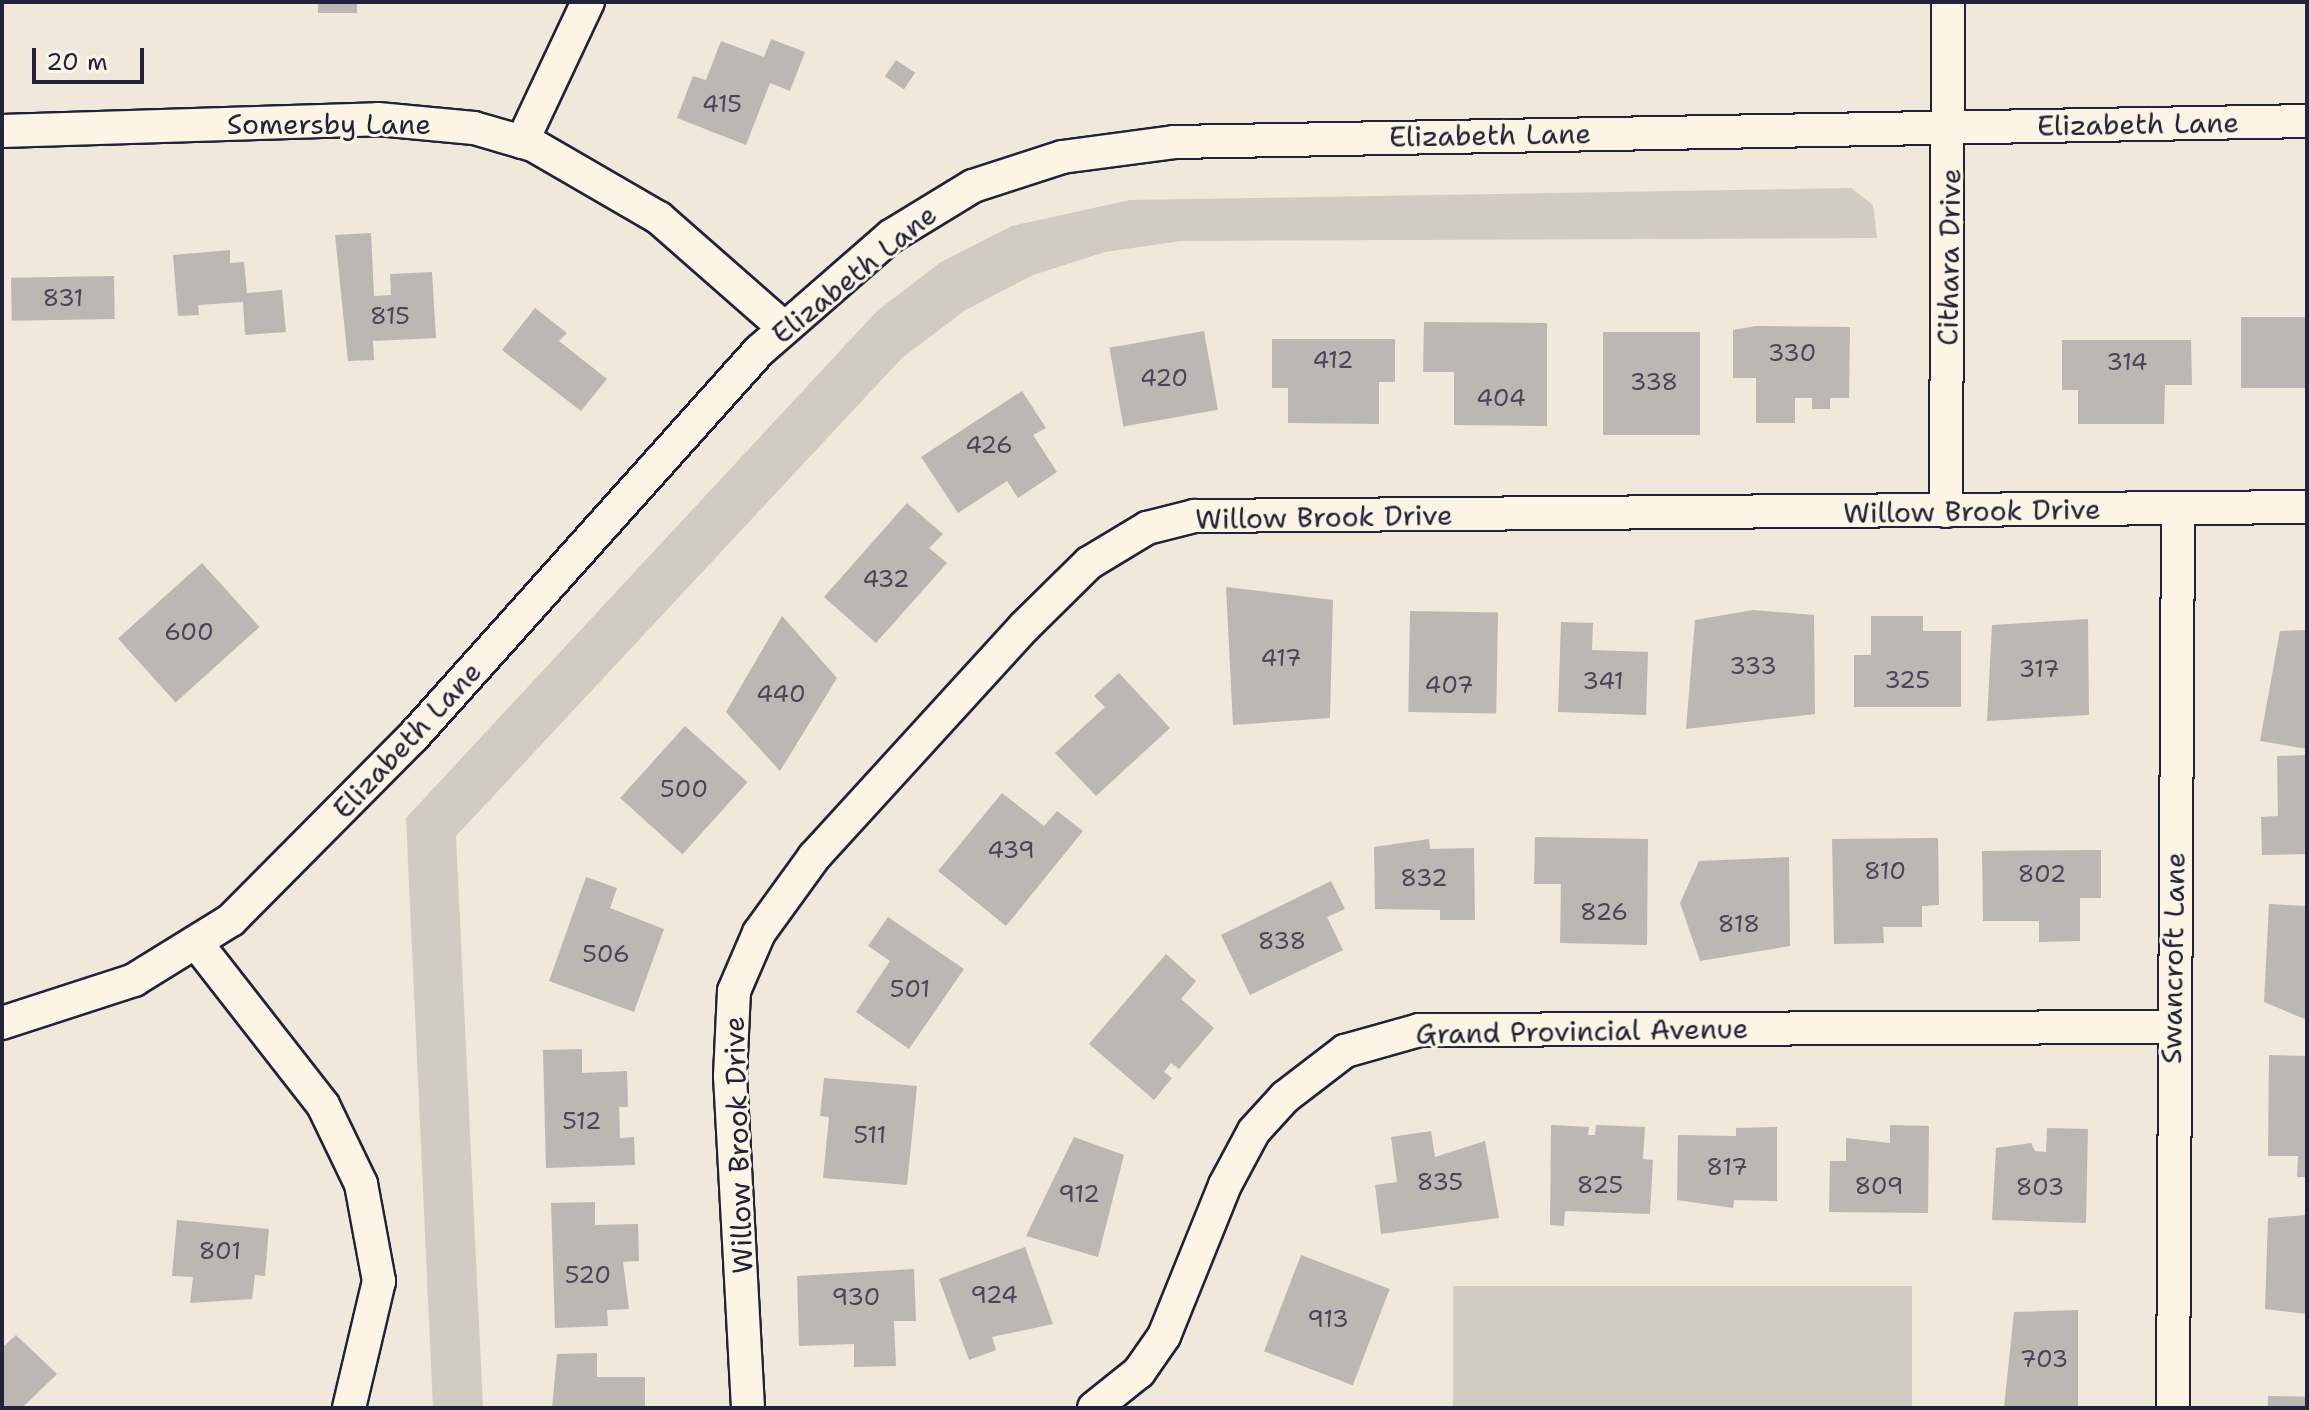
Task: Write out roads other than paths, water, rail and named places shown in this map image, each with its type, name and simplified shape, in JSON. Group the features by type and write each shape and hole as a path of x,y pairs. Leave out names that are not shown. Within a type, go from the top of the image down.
{"street":[{"path":"522,142 588,2"},
{"name":"Cithara Drive","path":"1946,511 1950,128 1948,2"},
{"name":"Somersby Lane","path":"2,131 378,119 474,128 522,142 659,218 784,328"},
{"name":"Elizabeth Lane","path":"2,1023 134,980 198,945 412,738 784,328 934,206 1022,168 1109,147 1252,139 2307,121"},
{"name":"Willow Brook Drive","path":"748,1408 730,1076 734,991 759,933 814,857 1089,563 1147,528 1194,516 2307,507"},
{"name":"Swancroft Lane","path":"2173,1408 2172,1027 2178,509"},
{"path":"198,945 323,1105 361,1184 379,1281 349,1408"},
{"name":"Grand Provincial Avenue","path":"1094,1408 1139,1372 1164,1336 1225,1185 1254,1131 1285,1097 1345,1051 1419,1030 2172,1027"}]}
